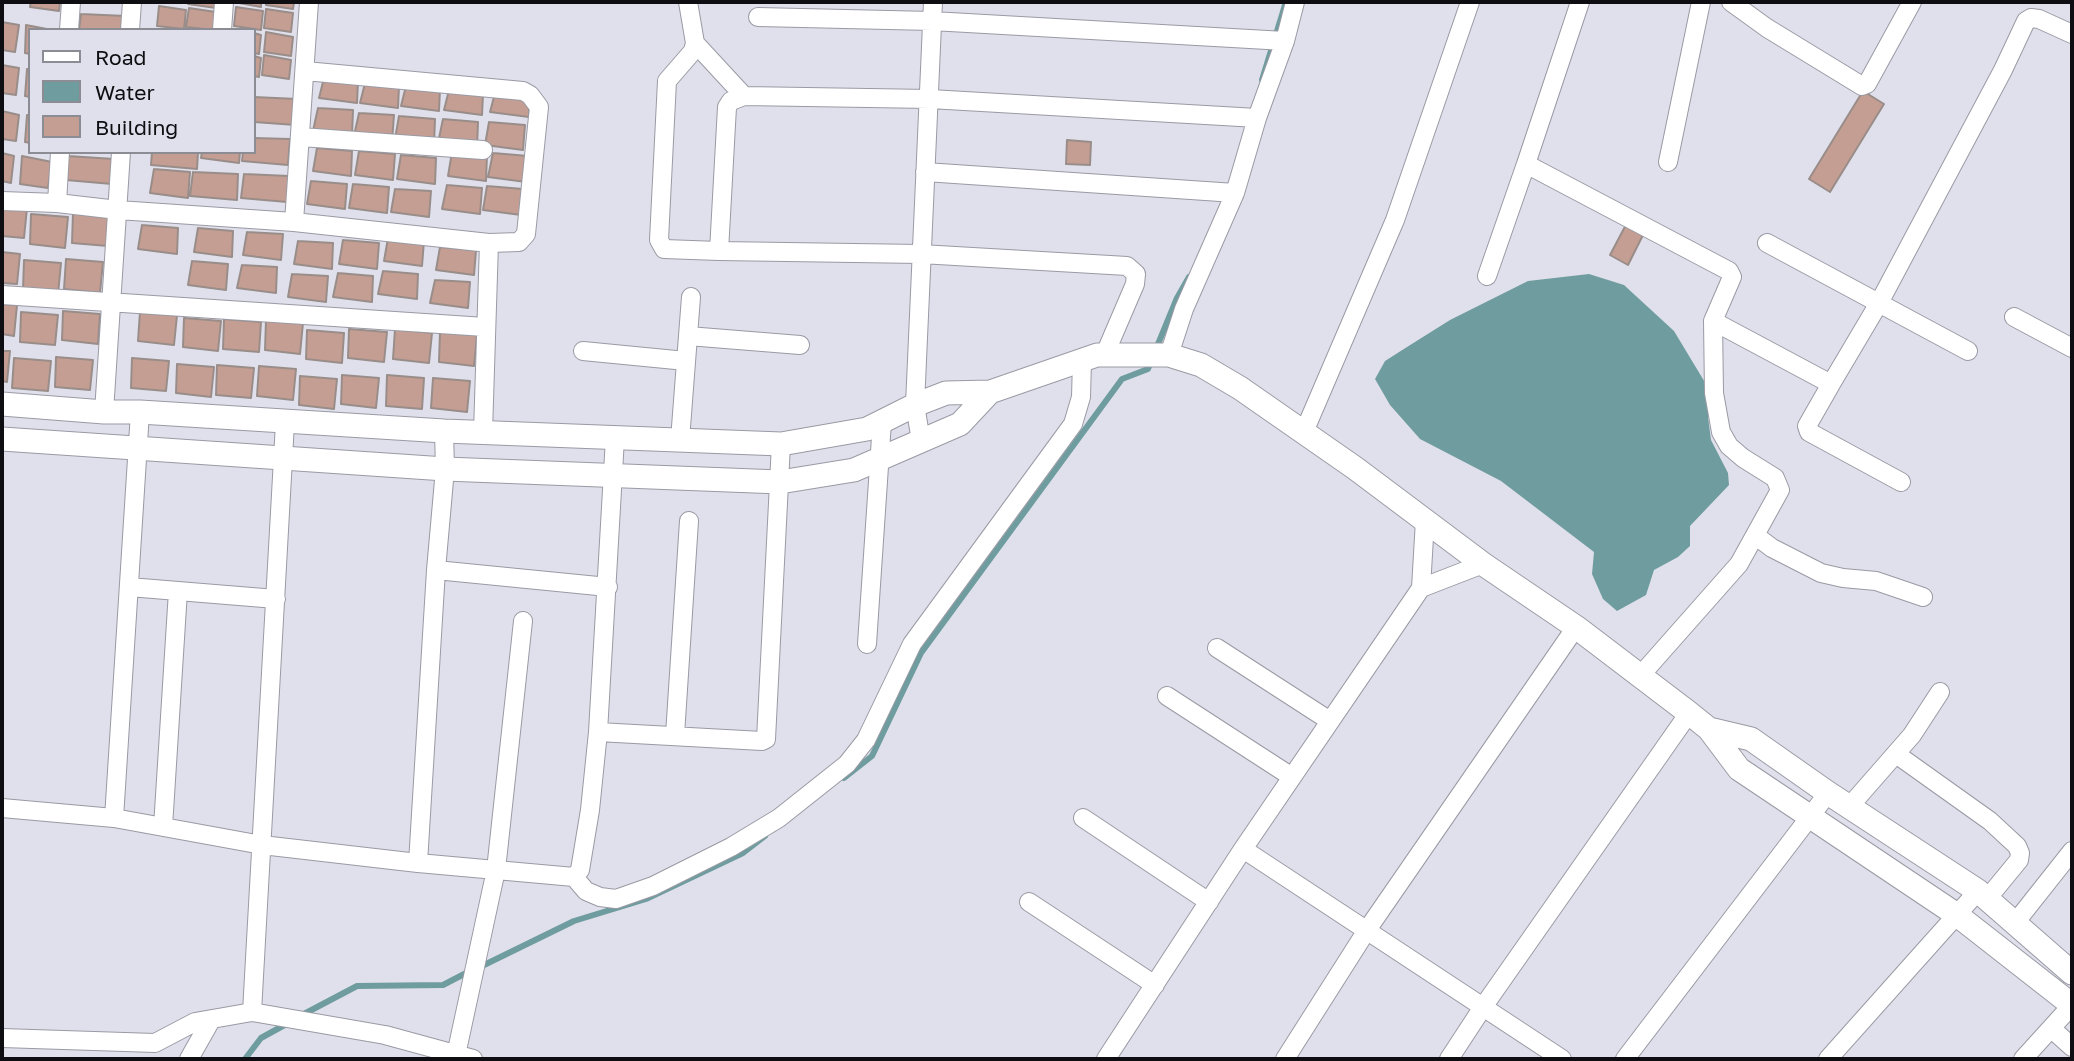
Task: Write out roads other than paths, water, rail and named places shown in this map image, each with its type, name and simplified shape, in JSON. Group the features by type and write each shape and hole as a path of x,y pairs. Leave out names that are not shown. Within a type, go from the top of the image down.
{"street":[{"path":"69,28 71,2"},
{"path":"130,28 132,2"},
{"path":"222,28 224,2"},
{"path":"294,222 309,2"},
{"path":"688,2 695,43 693,51 667,82 659,240 664,249 921,254 1127,266 1136,274 1135,284 1108,354"},
{"path":"921,441 915,405 933,2"},
{"path":"1164,354 1235,194 1296,2"},
{"path":"1304,432 1395,220 1470,2"},
{"path":"1486,276 1580,2"},
{"path":"1668,162 1702,2"},
{"path":"1731,2 1767,28 1861,86 1867,84 1912,2"},
{"path":"758,17 932,21 1285,41"},
{"path":"1901,482 1809,432 1807,426 1879,303 2003,70 2026,21 2031,18 2039,19 2072,34"},
{"path":"695,43 744,96"},
{"path":"2,201 294,222 489,243 519,242 526,234 539,107 530,95 523,91 305,71"},
{"path":"719,250 725,116 731,101 744,96 930,99 1257,118"},
{"path":"301,137 483,150"},
{"path":"57,203 60,154"},
{"path":"104,412 121,154"},
{"path":"1526,164 1729,271 1732,277 1713,321 1714,393 1721,432 1729,446 1775,478 1779,485 1780,490 1739,564 1640,676"},
{"path":"925,172 1235,194"},
{"path":"483,432 489,243"},
{"path":"1767,243 1968,351"},
{"path":"2,295 112,300 485,327"},
{"path":"680,440 691,297"},
{"path":"2014,317 2072,348"},
{"path":"1713,321 1831,384"},
{"path":"688,337 800,345"},
{"path":"583,351 687,361"},
{"path":"2,404 285,423 781,444 867,429 946,393 990,392 1108,354 1164,354 1211,371 1240,388 1483,564 1576,627 1709,729 1739,769 1957,915 2072,1005 2024,1059"},
{"path":"2,808 114,818 262,845 573,877 586,891 600,897 616,899 653,886 731,847 779,818 847,764 866,740 912,644 1073,424 1081,397 1082,361"},
{"path":"2,439 445,470 780,482 854,470 880,459 960,424 990,392"},
{"path":"114,818 140,412"},
{"path":"867,645 882,422"},
{"path":"252,1013 285,423"},
{"path":"418,863 436,570 445,470 444,431"},
{"path":"573,877 580,870 590,810 598,732 615,438"},
{"path":"598,732 762,741 768,734 781,444"},
{"path":"1106,1059 1292,777 1421,588 1425,520"},
{"path":"675,735 688,521"},
{"path":"1756,536 1772,548 1821,573 1855,580 1869,579 1923,597"},
{"path":"1421,588 1483,564"},
{"path":"436,570 608,587"},
{"path":"128,587 276,599"},
{"path":"163,827 178,591"},
{"path":"2,1038 155,1043 195,1022 252,1013 385,1035 464,1057 495,870 523,621"},
{"path":"1285,1059 1367,930 1576,627"},
{"path":"1217,648 1330,721"},
{"path":"1849,807 1925,719 1940,692"},
{"path":"1167,696 1292,777"},
{"path":"1449,1059 1689,713"},
{"path":"1709,729 1751,739 1983,895 2072,973"},
{"path":"1828,1059 1957,915 1983,895 2019,860 2017,846 1990,821 1896,754"},
{"path":"1625,1059 1828,793"},
{"path":"1083,818 1209,902"},
{"path":"1244,849 1562,1059"},
{"path":"2015,923 2072,851"},
{"path":"1029,902 1155,985"},
{"path":"189,1059 211,1020"},
{"path":"2052,1029 2072,1047"}],"water":[{"path":"1589,274 1624,285 1674,331 1715,399 1708,417 1711,440 1728,473 1729,485 1690,526 1690,546 1678,557 1654,570 1646,595 1617,611 1603,599 1592,574 1594,552 1501,481 1420,439 1390,405 1375,379 1385,361 1450,320 1528,281"}],"waterway":[{"path":"1262,80 1286,2"},
{"path":"1156,349 1177,298 1189,277"},
{"path":"844,778 872,756 921,653 1122,379 1148,369 1152,359"},
{"path":"480,967 574,921 646,899 743,853 765,836"},
{"path":"302,1015 357,986 443,985 470,971"},
{"path":"245,1059 261,1038 290,1022"}]}
